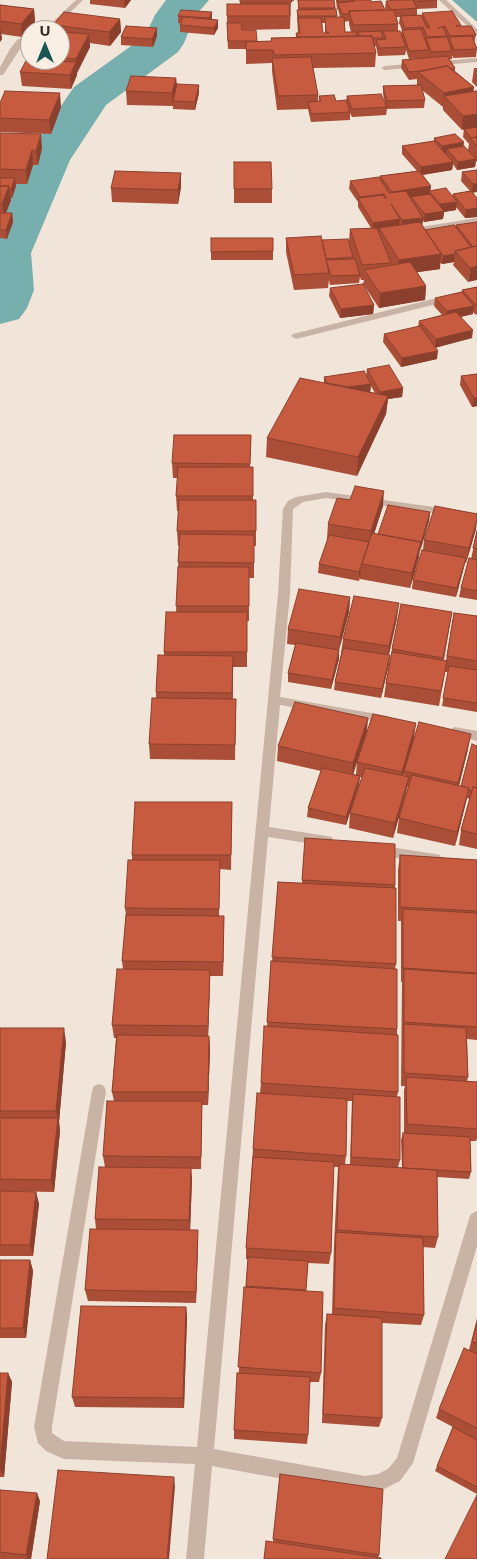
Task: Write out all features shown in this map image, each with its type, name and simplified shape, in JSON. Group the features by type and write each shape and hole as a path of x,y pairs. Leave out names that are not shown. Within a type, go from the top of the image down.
{"street":[{"path":"59,20 80,0"},
{"path":"442,0 477,33"},
{"path":"0,73 13,50 20,43"},
{"path":"386,68 477,60"},
{"path":"402,233 477,221"},
{"path":"296,336 477,291"},
{"path":"195,1559 274,700 289,594 288,509 292,503 300,498 326,494 477,516"},
{"path":"274,700 400,722"},
{"path":"438,729 477,736"},
{"path":"262,831 340,844"},
{"path":"370,848 448,861"},
{"path":"99,1091 45,1418 44,1437 52,1446 64,1450 205,1456 366,1484 380,1482 394,1475 404,1463 477,1219"}],"water":[{"path":"452,0 477,0 477,22"}],"building":[{"path":"240,0 291,0 292,2 240,2"},
{"path":"298,0 334,0 335,8 299,8"},
{"path":"337,0 381,1 385,10 349,11 349,14 342,14 338,3 355,1 337,2"},
{"path":"413,0 417,8 391,10 386,1"},
{"path":"413,0 437,0 415,2"},
{"path":"227,4 289,4 290,16 227,16"},
{"path":"0,5 34,9 24,20 20,20 20,24 0,21"},
{"path":"336,9 337,16 298,16 297,10"},
{"path":"181,10 212,12 209,18 178,16"},
{"path":"394,10 398,24 353,25 349,11"},
{"path":"452,11 461,25 456,26 471,26 476,35 450,36 445,26 438,28 443,27 447,36 427,37 423,27 405,28 400,16 421,15 427,28 430,28 422,13"},
{"path":"64,12 120,19 109,32 70,27 70,20 57,20"},
{"path":"183,17 218,20 214,28 180,25"},
{"path":"325,17 344,17 345,32 356,32 357,36 297,37 296,33 300,33 298,18 321,18 323,33 329,33 326,32"},
{"path":"227,23 241,23 242,30 256,30 257,41 228,41"},
{"path":"126,26 157,28 152,39 121,37"},
{"path":"421,29 429,50 409,51 402,30"},
{"path":"381,31 383,38 359,36 358,32"},
{"path":"383,31 400,31 406,47 379,48 376,40 386,39"},
{"path":"70,33 89,34 76,59 70,59"},
{"path":"372,36 376,53 274,55 273,50 246,50 246,42 272,41 271,38"},
{"path":"472,36 477,49 454,50 449,37"},
{"path":"447,37 452,51 431,52 426,38"},
{"path":"447,56 455,68 451,69 447,66 409,72 402,60"},
{"path":"311,57 318,95 278,96 272,58"},
{"path":"70,62 76,62 70,75 20,72 21,70 70,70"},
{"path":"447,66 474,87 444,93 418,72"},
{"path":"131,76 176,78 172,93 126,91"},
{"path":"177,84 199,85 195,102 173,101"},
{"path":"421,85 425,100 387,101 383,86"},
{"path":"5,91 60,93 49,120 0,118 0,103"},
{"path":"476,91 477,114 463,116 444,96"},
{"path":"381,94 387,107 352,109 347,96"},
{"path":"334,95 336,101 346,100 350,112 311,114 308,102 321,101 319,96"},
{"path":"477,127 477,137 471,138 464,129"},
{"path":"0,133 41,134 36,151 32,150 26,170 0,169"},
{"path":"455,134 464,142 442,146 434,138"},
{"path":"477,137 477,146 470,138"},
{"path":"434,141 453,162 421,167 402,146"},
{"path":"464,146 476,159 458,162 447,149"},
{"path":"234,162 271,162 272,189 234,189"},
{"path":"477,170 477,184 473,184 462,172"},
{"path":"115,171 181,173 178,190 111,188"},
{"path":"419,171 431,186 392,192 380,176"},
{"path":"379,177 389,193 406,191 423,218 402,220 391,204 400,219 373,223 358,198 383,195 386,199 384,194 360,197 350,181"},
{"path":"0,178 15,178 11,189 9,189 9,186 0,186"},
{"path":"0,186 9,186 2,204 0,204"},
{"path":"446,188 457,202 440,204 429,191"},
{"path":"471,191 477,198 477,208 466,210 453,194"},
{"path":"430,194 444,211 425,214 411,197"},
{"path":"0,213 12,213 6,230 0,230"},
{"path":"420,222 441,254 399,260 379,228"},
{"path":"477,222 477,246 473,247 456,225"},
{"path":"454,225 471,247 455,251 455,254 443,256 425,230"},
{"path":"377,228 391,263 362,265 350,229"},
{"path":"321,236 329,273 294,275 286,238"},
{"path":"211,238 273,238 273,251 211,252"},
{"path":"348,239 353,257 326,259 322,240"},
{"path":"477,246 477,266 470,268 455,251"},
{"path":"355,259 360,275 331,276 326,260"},
{"path":"410,262 426,286 380,293 364,270"},
{"path":"363,284 374,305 341,309 330,288"},
{"path":"477,287 477,306 462,290"},
{"path":"462,292 474,306 447,311 435,298"},
{"path":"456,312 473,330 436,339 419,321"},
{"path":"420,326 438,351 402,358 384,334"},
{"path":"389,365 403,388 380,392 367,369"},
{"path":"364,371 371,384 348,387 327,383 324,377"},
{"path":"477,374 477,398 474,398 461,376"},
{"path":"300,378 388,396 358,457 267,438"},
{"path":"174,435 251,435 250,464 172,463"},
{"path":"178,467 253,467 253,496 176,496"},
{"path":"355,486 384,491 371,531 328,524 337,498 350,500"},
{"path":"179,500 256,500 256,531 177,531"},
{"path":"388,505 430,512 421,543 378,534"},
{"path":"435,506 477,514 469,548 424,540"},
{"path":"477,531 477,549 473,548"},
{"path":"372,533 421,542 412,573 362,564"},
{"path":"180,534 254,535 254,563 178,562"},
{"path":"329,535 369,542 359,572 319,564"},
{"path":"422,550 466,558 457,588 413,580"},
{"path":"469,558 477,560 477,591 461,588"},
{"path":"178,567 249,567 249,606 176,606"},
{"path":"299,589 350,597 340,637 288,629"},
{"path":"354,596 399,603 389,646 343,639"},
{"path":"401,604 452,612 443,658 392,649"},
{"path":"166,612 247,612 247,652 164,652"},
{"path":"454,613 477,616 477,661 447,656"},
{"path":"296,643 339,650 332,680 288,673"},
{"path":"343,648 390,655 382,689 335,682"},
{"path":"392,652 447,661 441,691 386,683"},
{"path":"158,655 233,656 232,693 156,692"},
{"path":"449,666 477,670 477,703 443,698"},
{"path":"152,698 236,699 235,745 149,744"},
{"path":"295,702 368,718 353,763 278,746"},
{"path":"373,714 416,723 402,772 357,762"},
{"path":"419,722 471,734 458,783 404,771"},
{"path":"472,744 477,746 477,788 473,787 472,791 461,786"},
{"path":"322,768 360,776 346,817 308,808"},
{"path":"365,768 409,777 395,823 350,813"},
{"path":"412,775 469,788 457,832 399,818"},
{"path":"473,787 477,788 477,834 461,830"},
{"path":"135,802 232,802 231,855 132,855"},
{"path":"305,838 395,844 395,885 302,880"},
{"path":"400,855 477,860 477,911 400,907"},
{"path":"128,860 220,860 219,909 125,908"},
{"path":"278,882 396,888 396,964 272,957"},
{"path":"403,909 477,913 477,973 403,968"},
{"path":"126,915 224,916 223,962 122,961"},
{"path":"271,961 397,969 397,1029 267,1022"},
{"path":"117,969 210,970 208,1026 112,1025"},
{"path":"404,969 477,974 477,1027 404,1022"},
{"path":"404,1024 466,1028 468,1077 404,1073"},
{"path":"264,1026 398,1035 398,1092 261,1083"},
{"path":"0,1028 64,1028 56,1111 0,1111"},
{"path":"117,1035 209,1036 208,1092 112,1092"},
{"path":"406,1077 477,1082 477,1129 407,1124"},
{"path":"257,1093 347,1099 346,1156 253,1149"},
{"path":"353,1094 400,1097 400,1160 351,1157"},
{"path":"107,1101 202,1101 201,1157 103,1156"},
{"path":"0,1118 58,1118 51,1180 0,1179"},
{"path":"403,1133 470,1137 471,1172 403,1168"},
{"path":"253,1157 334,1162 331,1253 246,1248"},
{"path":"339,1164 437,1170 438,1237 337,1230"},
{"path":"99,1167 191,1168 189,1220 95,1219"},
{"path":"0,1191 36,1192 30,1245 0,1245"},
{"path":"90,1229 198,1230 196,1292 85,1290"},
{"path":"336,1232 423,1238 424,1315 334,1308"},
{"path":"248,1257 308,1261 306,1290 246,1286"},
{"path":"0,1260 30,1260 23,1328 0,1328"},
{"path":"244,1287 323,1292 321,1373 238,1367"},
{"path":"81,1306 186,1307 183,1398 72,1397"},
{"path":"327,1314 382,1318 382,1418 323,1414"},
{"path":"477,1323 477,1343 472,1342"},
{"path":"464,1348 477,1354 477,1428 439,1409"},
{"path":"0,1373 8,1373 0,1469"},
{"path":"237,1373 310,1377 308,1435 234,1430"},
{"path":"453,1427 477,1440 477,1487 437,1466"},
{"path":"58,1470 174,1477 167,1559 47,1559"},
{"path":"280,1474 383,1489 379,1555 273,1539"},
{"path":"0,1490 37,1493 26,1555 0,1552"},
{"path":"477,1495 477,1559 445,1559"},
{"path":"266,1541 381,1558 381,1559 264,1559"}],"waterway":[{"path":"0,308 8,290 5,253 47,160 90,96 163,43 175,15 184,3 189,0"}]}
